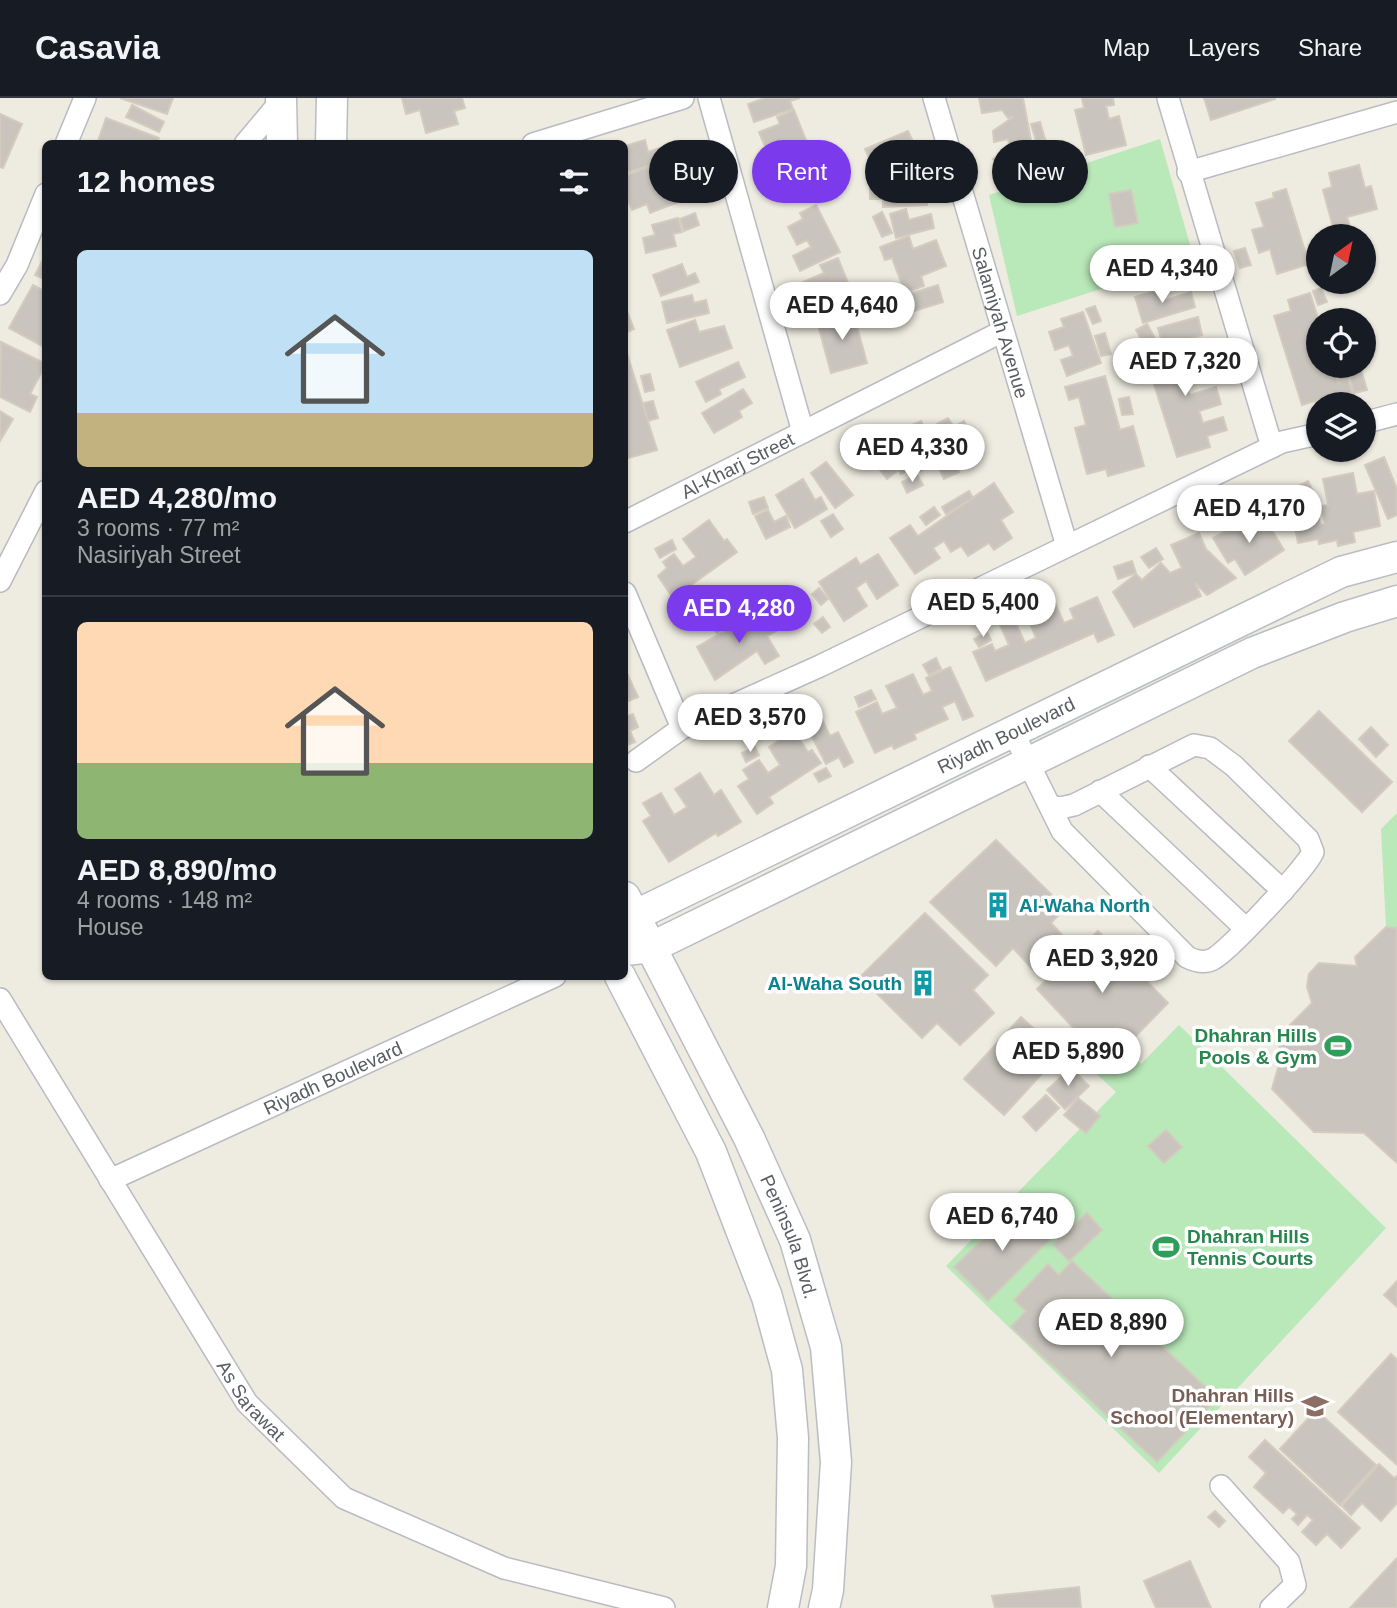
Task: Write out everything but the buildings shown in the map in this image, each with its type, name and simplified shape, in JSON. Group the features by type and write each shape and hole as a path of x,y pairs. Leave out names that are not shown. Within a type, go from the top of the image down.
{"main road":[{"path":"331,140 332,98"},
{"path":"281,99 282,140"},
{"name":"Riyadh Boulevard","path":"628,914 1013,732 1341,572 1397,557"},
{"name":"Riyadh Boulevard","path":"638,949 1252,653 1345,617 1397,601"},
{"name":"Peninsula Blvd.","path":"628,914 638,949 749,1138 795,1240 826,1346 836,1462 828,1590 824,1608"},
{"path":"622,980 711,1152 767,1297 787,1370 793,1438 791,1566 783,1608"}],"street":[{"path":"546,140 683,98"},
{"path":"709,98 803,432"},
{"name":"Salamiyah Avenue","path":"934,98 1001,332 1067,547"},
{"path":"1168,98 1272,447"},
{"path":"248,140 281,99"},
{"path":"67,140 79,102"},
{"path":"1188,172 1397,112"},
{"path":"0,294 17,265 42,204"},
{"name":"Al-Kharj Street","path":"628,520 1001,332"},
{"path":"1376,420 1397,414"},
{"path":"635,761 682,728 820,666 1272,447 1306,437"},
{"path":"0,581 42,499"},
{"path":"628,600 682,728"},
{"path":"1013,732 1062,831 1187,957 1197,962 1213,959 1283,891 1309,862 1313,852 1308,839 1234,766 1210,748 1194,745 1074,805 1060,808 1051,806"},
{"path":"1149,766 1283,891"},
{"path":"1100,791 1245,928"},
{"name":"Riyadh Boulevard","path":"110,1180 546,980"},
{"name":"As Sarawat","path":"0,999 247,1403 344,1499 504,1568 664,1608"},
{"path":"1221,1486 1289,1562 1295,1585 1271,1608"}],"green space":[{"path":"1160,139 1194,259 1017,316 989,195 992,194 992,203 1088,203 1088,163"},
{"path":"1397,813 1397,928 1386,927 1381,829"},
{"name":"Dhahran Hills Tennis Courts","path":"1179,1025 1386,1228 1159,1473 946,1266 1116,1092 1086,1064 1113,1038 1141,1064"}],"place":[{"name":"Al-Waha North","path":"998,905"},
{"name":"Al-Waha South","path":"923,983"},
{"name":"Dhahran Hills Pools & Gym","path":"1338,1046"},
{"name":"Dhahran Hills Tennis Courts","path":"1166,1247"},
{"name":"Dhahran Hills School (Elementary)","path":"1315,1406"}]}
